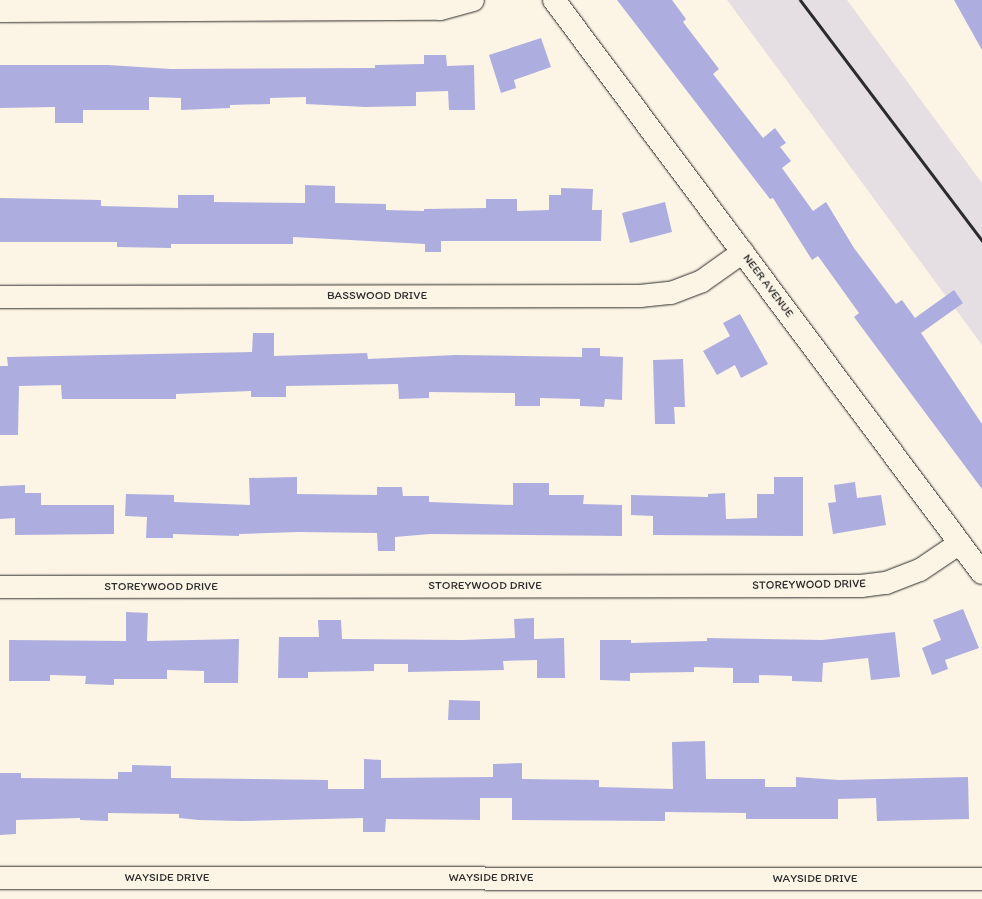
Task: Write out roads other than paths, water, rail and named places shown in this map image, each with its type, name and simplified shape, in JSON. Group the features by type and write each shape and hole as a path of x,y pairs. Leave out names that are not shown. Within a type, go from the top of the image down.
{"street":[{"path":"0,11 440,9 473,0"},
{"name":"NEER AVENUE","path":"554,0 982,573"},
{"name":"BASSWOOD DRIVE","path":"0,297 640,296 671,293 702,281 743,252"},
{"name":"STOREYWOOD DRIVE","path":"0,587 861,586 886,583 920,570 960,543"},
{"name":"WAYSIDE DRIVE","path":"0,878 982,879"}],"railway":[{"path":"800,0 982,241"}]}
